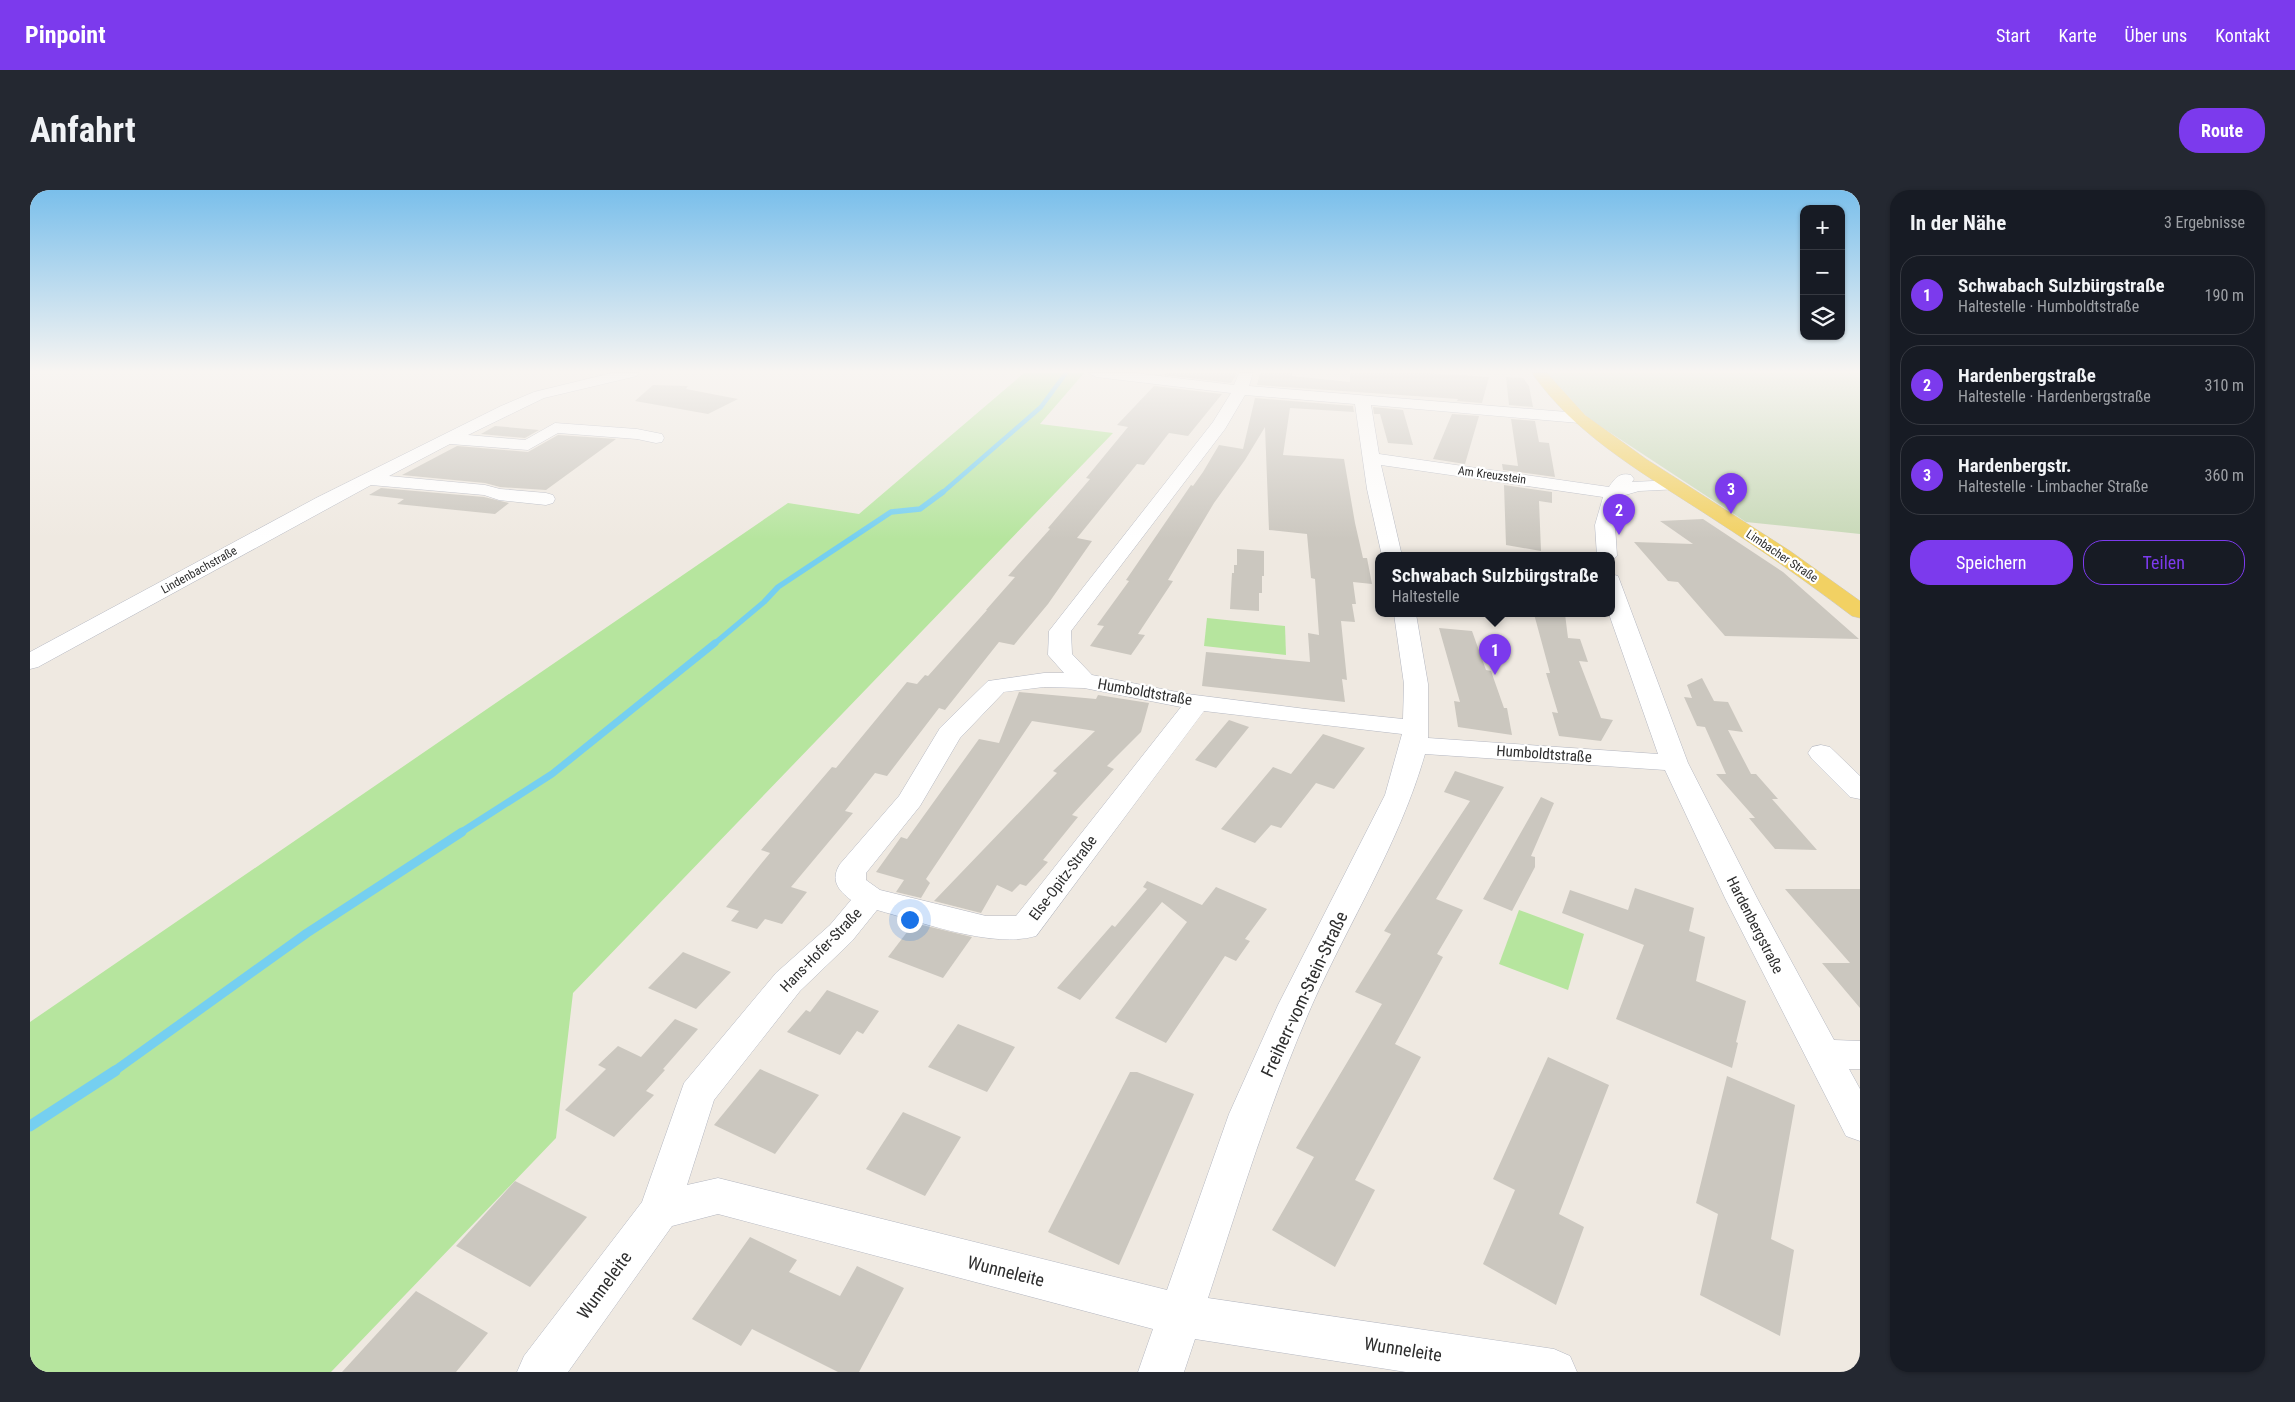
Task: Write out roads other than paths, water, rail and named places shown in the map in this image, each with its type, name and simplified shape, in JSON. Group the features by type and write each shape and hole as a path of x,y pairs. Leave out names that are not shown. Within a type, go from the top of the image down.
{"main road":[{"name":"Limbacher Straße","path":"1593,428 1640,463 1783,555 1860,611"}],"street":[{"name":"Lindenbachstraße","path":"30,662 369,479 469,428"},
{"path":"448,439 528,445 555,428"},
{"path":"557,428 637,434 656,438"},
{"name":"Humboldtstraße","path":"1217,428 1191,458 1060,631 1060,655 1084,680 1198,702 1306,717 1415,736 1675,763"},
{"path":"1366,428 1391,552"},
{"name":"Am Kreuzstein","path":"1371,458 1612,493"},
{"path":"1607,552 1605,518 1612,493 1640,463"},
{"path":"369,479 485,490 499,494 546,499"},
{"path":"1612,493 1639,486 1674,484"},
{"name":"Hardenbergstraße","path":"1615,597 1675,763 1741,898 1860,1125"},
{"name":"Freiherr-vom-Stein-Straße","path":"1162,1372 1248,1114 1295,1005 1399,795 1415,736 1416,684 1405,617"},
{"name":"Hans-Hofer-Straße","path":"659,1211 696,1094 788,982 841,934 870,898 851,884 850,872 910,800 949,734 997,686 1044,680 1084,680"},
{"name":"Else-Opitz-Straße","path":"870,898 986,927 1025,928 1198,702"},
{"path":"1821,753 1860,791"},
{"path":"1822,1054 1860,1055"},
{"name":"Wunneleite","path":"540,1372 659,1211 718,1196 1180,1314 1554,1372"}],"waterway":[{"path":"942,493 1017,428"},
{"path":"714,644 764,602 778,587 891,512 920,509 943,492"},
{"path":"460,833 552,774 715,643"},
{"path":"113,1072 307,933 462,832"},
{"path":"30,1126 115,1071"}],"place":[{"name":"Hardenbergstr.","path":"1731,514"},
{"name":"Hardenbergstraße","path":"1619,535"},
{"name":"Schwabach Sulzbürgstraße","path":"1495,675"}]}
